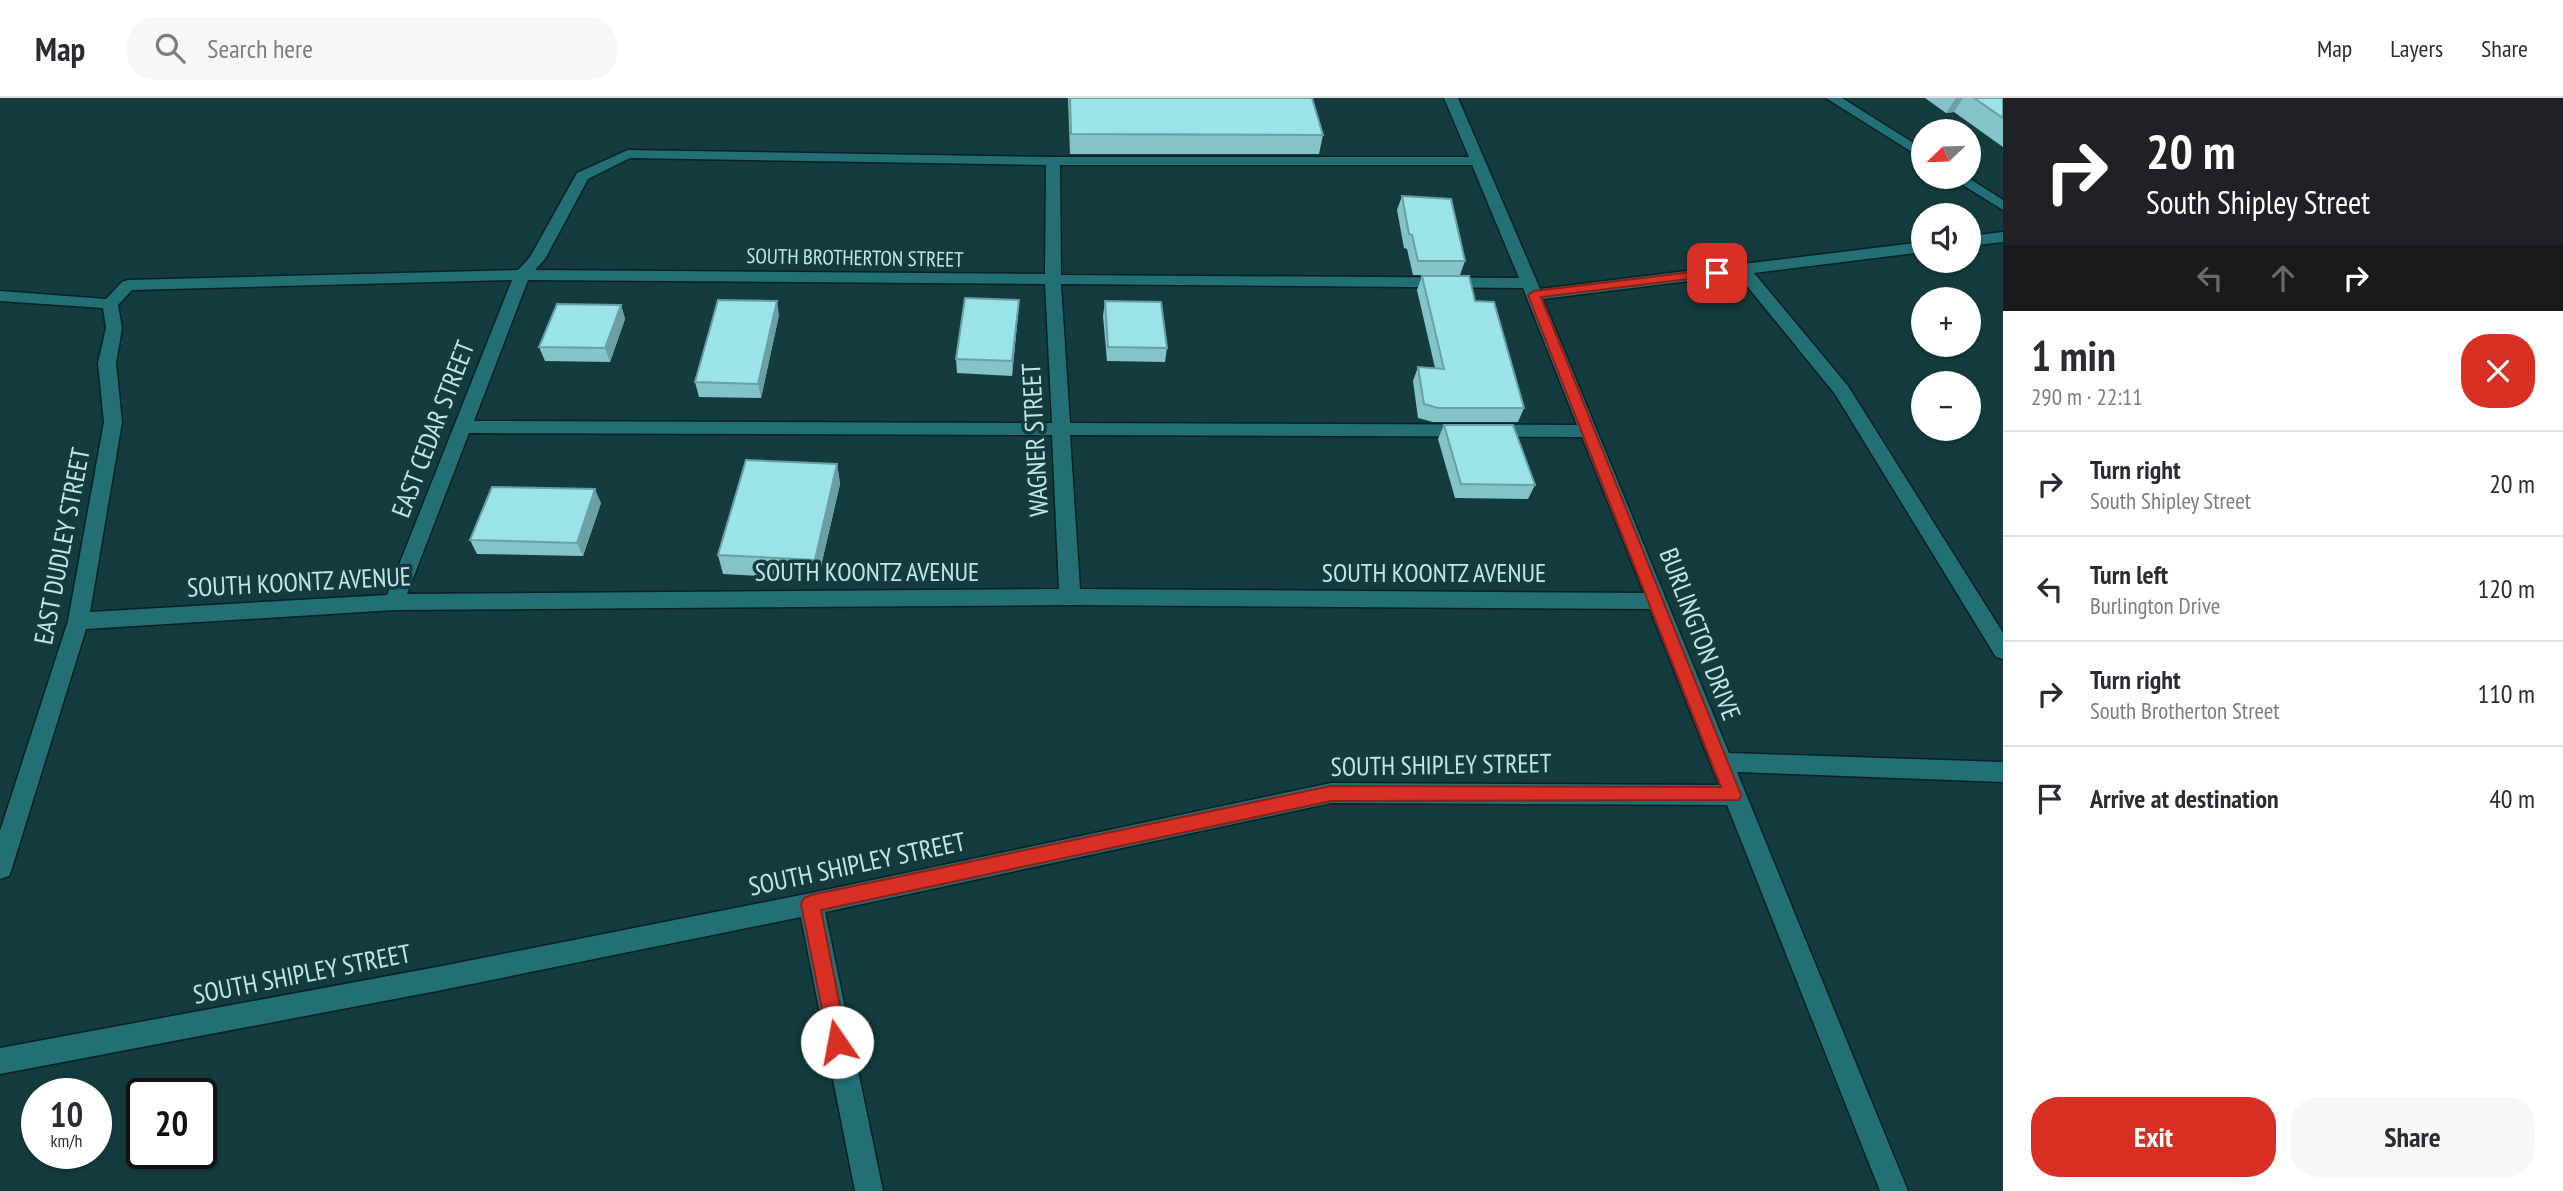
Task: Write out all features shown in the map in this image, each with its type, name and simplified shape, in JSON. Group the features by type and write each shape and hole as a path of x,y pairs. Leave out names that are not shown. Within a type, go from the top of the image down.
{"street":[{"name":"BURLINGTON DRIVE","path":"1451,98 1532,289 1894,1191"},
{"path":"1833,98 1911,147"},
{"name":"EAST CEDAR STREET","path":"394,602 522,275 537,259 582,176 628,154 1053,161 1478,161"},
{"name":"WAGNER STREET","path":"1053,161 1052,281 1070,597"},
{"path":"1976,189 2003,206"},
{"path":"1981,240 2003,237"},
{"name":"SOUTH BROTHERTON STREET","path":"110,304 128,285 522,275 1532,289 1743,270 1911,249"},
{"path":"1743,270 1842,390 2003,651"},
{"path":"0,296 31,296 110,304"},
{"name":"EAST DUDLEY STREET","path":"0,868 78,621 113,422 107,363 114,328 110,304"},
{"path":"462,427 1589,431"},
{"name":"SOUTH KOONTZ AVENUE","path":"78,621 394,602 1070,597 1657,601"},
{"path":"1720,762 2003,772"},
{"name":"SOUTH SHIPLEY STREET","path":"0,1062 811,904 1331,793 1733,795"},
{"path":"811,904 869,1191"}],"building":[{"path":"1070,98 1312,98 1323,135 1071,134"},
{"path":"1974,98 2003,98 2003,118"},
{"path":"1402,196 1451,199 1465,261 1418,261 1412,235 1409,234"},
{"path":"1422,276 1469,276 1475,301 1494,302 1524,408 1438,408 1424,404 1418,367 1444,369"},
{"path":"965,298 1019,300 1012,361 956,359"},
{"path":"718,300 777,301 758,384 695,382"},
{"path":"1105,301 1161,302 1167,348 1108,347"},
{"path":"557,304 621,305 605,348 539,347"},
{"path":"1444,425 1513,425 1535,485 1461,484"},
{"path":"746,460 837,464 815,560 718,555"},
{"path":"492,487 595,489 577,543 470,540"}],"route":[{"path":"837,1042 816,943 811,904 1259,811 1331,793 1355,791 1733,795 1534,295 1717,273"}]}
